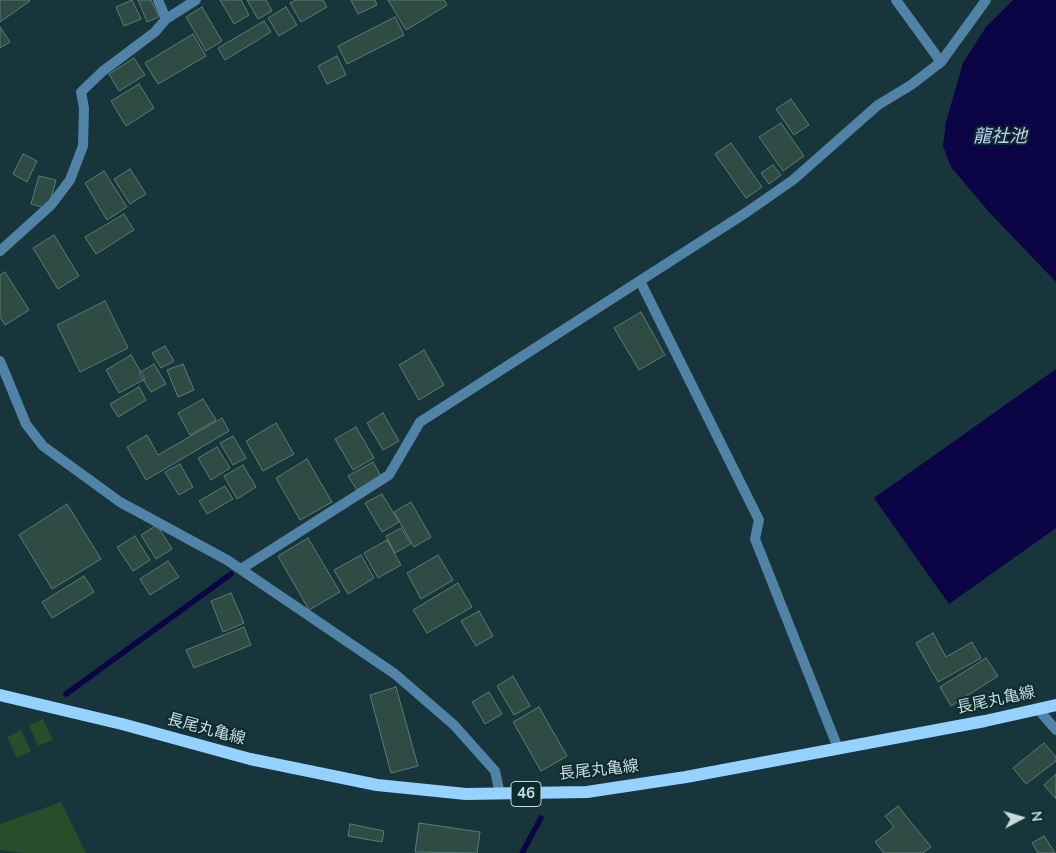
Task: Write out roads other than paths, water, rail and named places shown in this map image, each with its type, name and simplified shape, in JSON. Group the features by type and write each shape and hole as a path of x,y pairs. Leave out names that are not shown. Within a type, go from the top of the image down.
{"main road":[{"name":"長尾丸亀線","path":"0,695 113,722 250,759 377,785 466,794 587,792 686,777 985,721 1056,705"}],"street":[{"path":"158,0 166,18"},
{"path":"0,251 51,205 70,180 83,146 84,108 81,92 103,71 155,32 166,18 196,0"},
{"path":"896,0 941,62"},
{"path":"242,569 389,475 420,422 793,180 878,105 911,85 941,62 986,0"},
{"path":"640,281 759,520 755,539 838,748"},
{"path":"0,361 26,424 44,446 120,502 242,569 395,674 454,726 495,771 500,794"},
{"path":"1038,709 1056,730"}],"water":[{"name":"龍社池","path":"1013,0 1056,0 1056,282 989,212 951,167 943,146 946,122 963,63 986,27"},
{"path":"1056,369 1056,528 949,604 874,498"}],"waterway":[{"path":"66,694 231,574"},
{"path":"522,853 541,818"}]}
